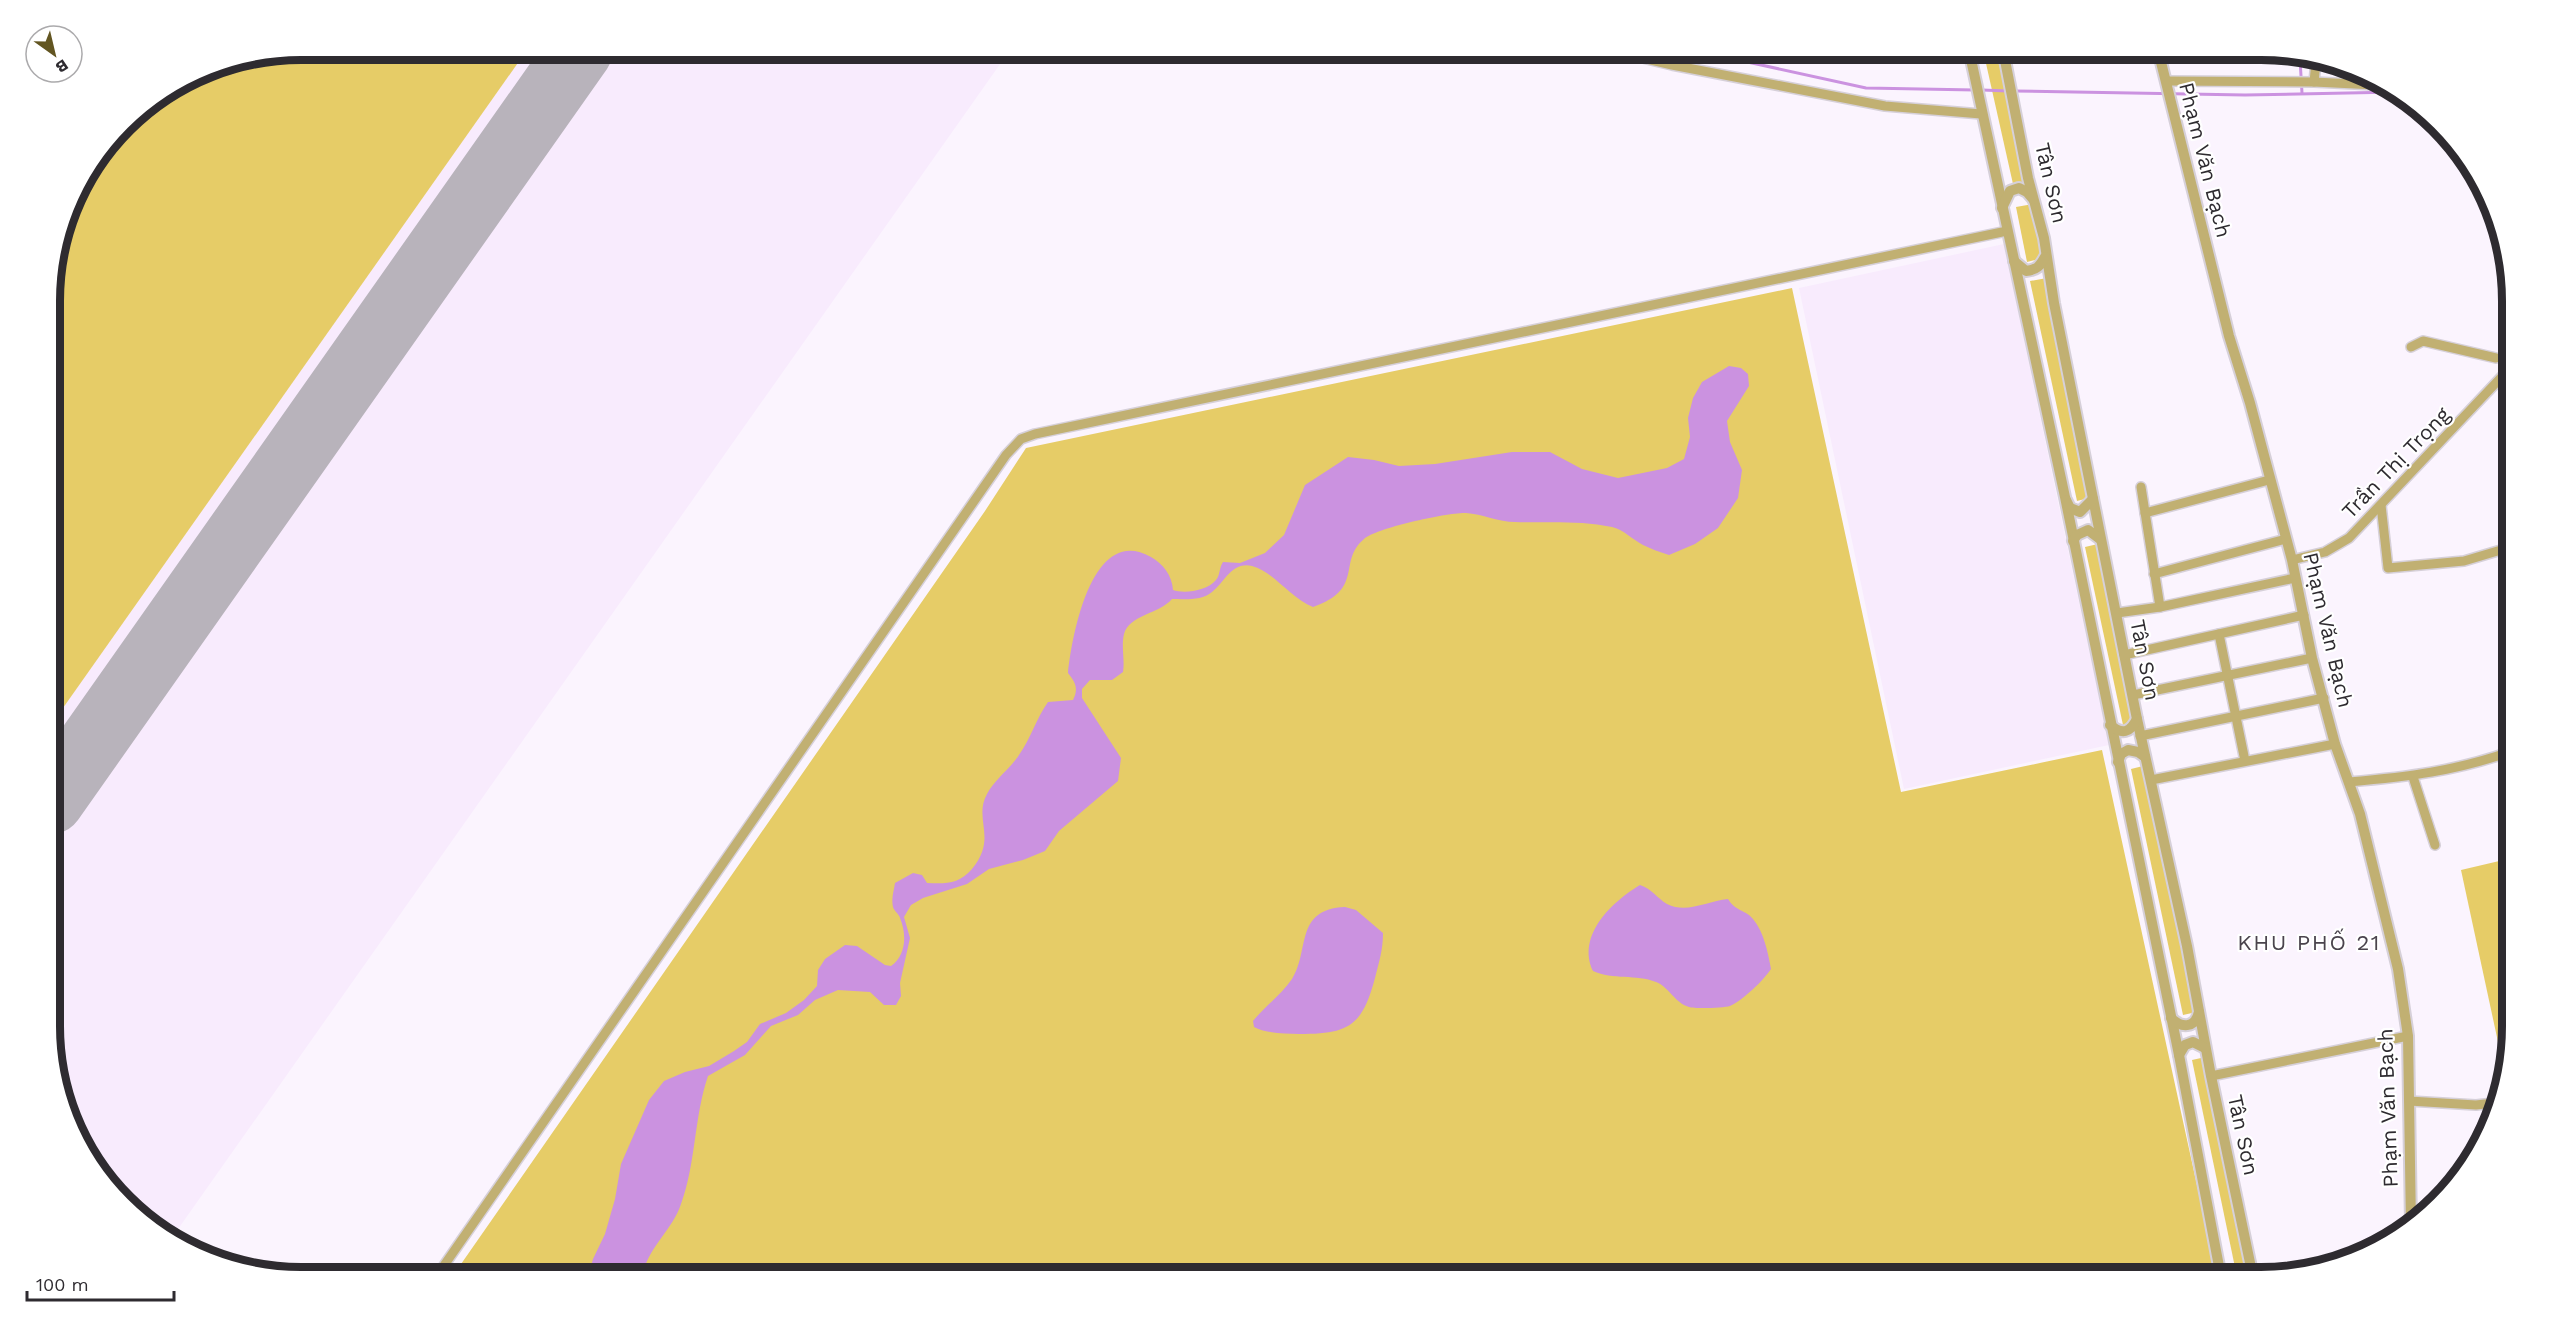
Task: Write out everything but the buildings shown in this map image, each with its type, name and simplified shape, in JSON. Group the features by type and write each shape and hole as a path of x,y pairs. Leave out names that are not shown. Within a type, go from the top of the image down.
{"street":[{"path":"1651,60 1885,106 1981,113"},
{"path":"1971,60 2065,497 2179,1055 2219,1267"},
{"name":"Tân Sơn","path":"2005,60 2033,199 2044,238 2045,257 2140,736 2251,1267"},
{"name":"Phạm Văn Bạch","path":"2161,60 2210,261 2292,560 2312,657 2335,744 2360,814 2398,969 2408,1036 2411,1215"},
{"path":"2309,82 2314,66"},
{"path":"2166,81 2281,81 2366,85"},
{"path":"2002,208 2010,192 2019,188 2033,199"},
{"path":"443,1267 1006,455 1021,439 1035,434 2007,231"},
{"path":"2013,260 2026,271 2034,271 2041,266 2045,257"},
{"path":"2411,347 2423,341 2496,358"},
{"name":"Trần Thị Trọng","path":"2292,560 2325,552 2349,538 2502,377"},
{"path":"2145,513 2269,480"},
{"path":"2141,487 2160,607"},
{"path":"2065,497 2070,508 2080,512 2093,499"},
{"path":"2381,505 2388,568 2464,561 2502,550"},
{"path":"2073,541 2076,535 2088,530 2100,539"},
{"path":"2154,574 2286,539"},
{"path":"2117,613 2160,607 2295,578"},
{"path":"2124,655 2304,615"},
{"path":"2219,634 2246,761"},
{"path":"2133,695 2312,657"},
{"path":"2140,736 2324,698"},
{"path":"2110,725 2119,732 2126,732 2132,728 2137,719"},
{"path":"2151,780 2335,744"},
{"path":"2118,762 2121,754 2128,750 2138,752 2145,757"},
{"path":"2349,782 2413,777 2476,764 2502,755"},
{"path":"2413,777 2435,845"},
{"path":"2171,1018 2177,1024 2187,1026 2194,1023 2199,1010"},
{"path":"2211,1076 2408,1036"},
{"path":"2179,1055 2186,1045 2193,1042 2205,1048"},
{"path":"2409,1101 2476,1105 2489,1104"}],"shaded area":[{"path":"301,60 1003,60 176,1232 154,1217 110,1173 92,1146 78,1118 65,1073 60,1026 60,301 65,254 78,209 92,181 110,154 142,120 181,92 209,78 239,68 270,62"},
{"path":"301,60 520,60 60,712 60,301 62,270 68,239 78,209 92,181 110,154 142,120 167,101 209,78 239,68 270,62"},
{"path":"1985,60 2003,60 2029,181 2013,184"},
{"path":"2033,204 2043,258 2027,262 2016,207"},
{"path":"2004,244 2109,745 1904,789 1799,288"},
{"path":"2047,278 2093,497 2077,501 2030,281"},
{"path":"1792,288 1901,792 2102,750 2215,1267 459,1267 985,511 1026,448"},
{"path":"1729,366 1741,368 1748,374 1749,386 1727,421 1730,442 1742,470 1738,498 1718,528 1695,544 1669,555 1643,545 1616,528 1576,523 1509,522 1457,513 1397,526 1364,539 1356,548 1345,584 1339,592 1329,600 1313,607 1297,598 1267,573 1245,565 1229,574 1208,595 1193,599 1172,599 1132,623 1127,628 1123,639 1123,672 1112,680 1090,680 1082,689 1082,698 1121,758 1118,781 1059,831 1045,851 1023,860 989,869 967,884 923,898 911,905 904,917 910,938 900,983 901,996 896,1005 884,1005 870,992 838,990 815,1000 798,1015 771,1026 745,1055 708,1076 700,1108 690,1172 681,1204 645,1267 591,1267 605,1234 615,1199 621,1164 649,1100 664,1081 685,1072 709,1066 747,1042 760,1024 786,1013 804,1000 817,986 818,970 825,959 845,945 857,946 885,965 891,966 900,956 904,944 904,931 899,915 892,904 895,883 913,873 922,875 927,883 952,882 962,878 972,869 980,858 983,848 982,812 987,794 1019,755 1048,702 1073,700 1076,692 1075,685 1068,673 1080,611 1100,569 1114,555 1131,551 1151,557 1166,570 1173,590 1189,591 1207,587 1217,578 1223,562 1240,563 1265,553 1284,535 1305,485 1348,457 1399,466 1435,464 1512,452 1550,452 1582,469 1618,478 1667,468 1684,459 1690,437 1688,418 1693,398 1702,382"},
{"path":"2102,543 2138,721 2123,725 2085,547"},
{"path":"2147,765 2201,1011 2183,1015 2131,769"},
{"path":"2502,860 2502,1026 2501,1041 2498,1042 2461,870"},
{"path":"1640,885 1675,907 1690,907 1728,899 1757,924 1765,943 1771,969 1752,990 1730,1006 1703,1008 1684,1005 1665,987 1656,982 1593,971 1589,958 1589,945 1593,932 1619,900"},
{"path":"1345,907 1356,910 1383,933 1382,950 1375,978 1365,1007 1358,1017 1341,1029 1316,1034 1276,1033 1254,1027 1253,1021 1292,979 1311,923 1318,915"},
{"path":"2210,1056 2253,1267 2235,1267 2192,1060"}],"waterway":[{"path":"1739,60 1866,88 1975,90"},
{"path":"2300,64 2302,93"},
{"path":"1982,90 2008,91"},
{"path":"2015,91 2245,95 2381,92"}],"runway":[{"path":"60,788 573,60"}],"district":[{"name":"KHU PHỐ 21","path":"2309,942"}]}
